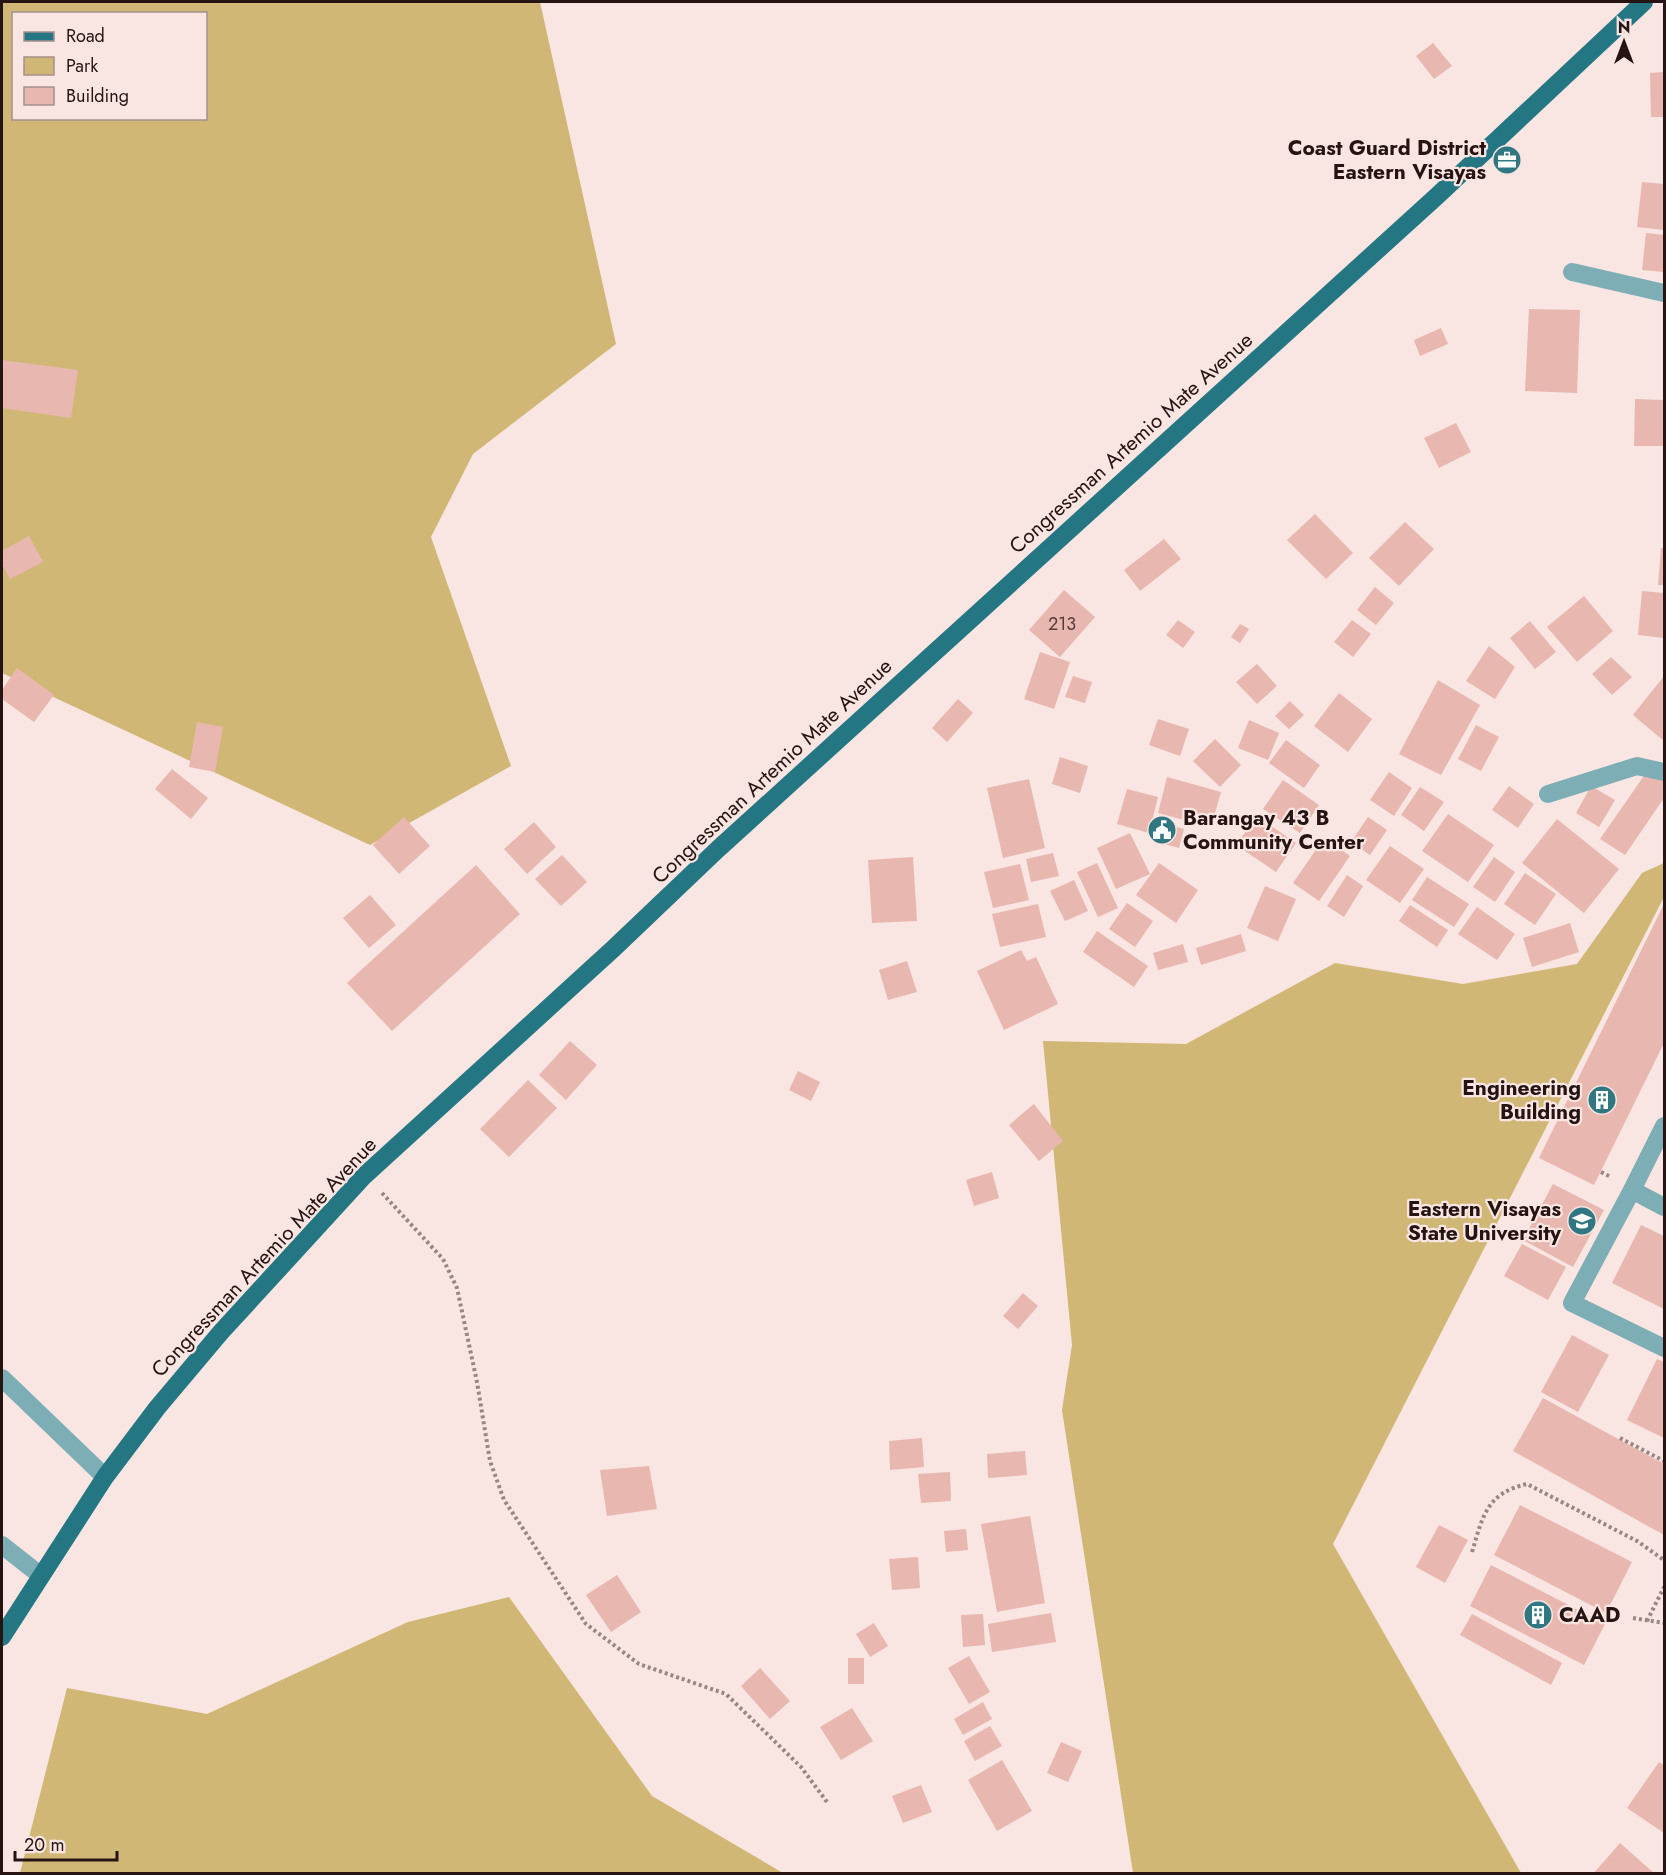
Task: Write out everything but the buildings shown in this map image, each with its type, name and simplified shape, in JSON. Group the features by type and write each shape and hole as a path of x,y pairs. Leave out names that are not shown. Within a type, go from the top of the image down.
{"main road":[{"name":"Congressman Artemio Mate Avenue","path":"2,1637 40,1575 105,1478 157,1408 221,1332 364,1176 613,949 718,849 1478,157 1644,2"}],"street":[{"path":"1572,272 1665,293"},
{"path":"1548,794 1637,766 1665,772"},
{"path":"1665,1126 1572,1303 1665,1348"},
{"path":"1632,1190 1665,1207"},
{"path":"2,1378 105,1478"},
{"path":"2,1545 40,1575"}],"path":[{"path":"364,1176 443,1259 457,1288 477,1382 490,1461 504,1500 586,1624 639,1664 726,1694 801,1767 827,1802"},
{"path":"1620,1438 1665,1461"},
{"path":"1472,1552 1484,1511 1506,1489 1527,1484 1637,1541 1665,1560"},
{"path":"1647,1621 1665,1587"},
{"path":"1633,1618 1665,1623"}],"green space":[{"path":"2,2 540,2 616,344 473,454 431,537 511,766 370,845 2,673"},
{"path":"1664,863 1664,897 1333,1544 1521,1873 1133,1873 1062,1410 1072,1345 1043,1041 1186,1044 1335,963 1463,984 1577,964 1642,873"},
{"path":"509,1597 652,1796 783,1873 20,1873 67,1688 207,1714 408,1622"}],"place":[{"name":"Coast Guard District Eastern Visayas","path":"1507,160"},
{"name":"Barangay 43 B Community Center","path":"1162,830"},
{"name":"Engineering Building","path":"1602,1100"},
{"name":"Eastern Visayas State University","path":"1582,1221"},
{"name":"CAAD","path":"1538,1615"}]}
